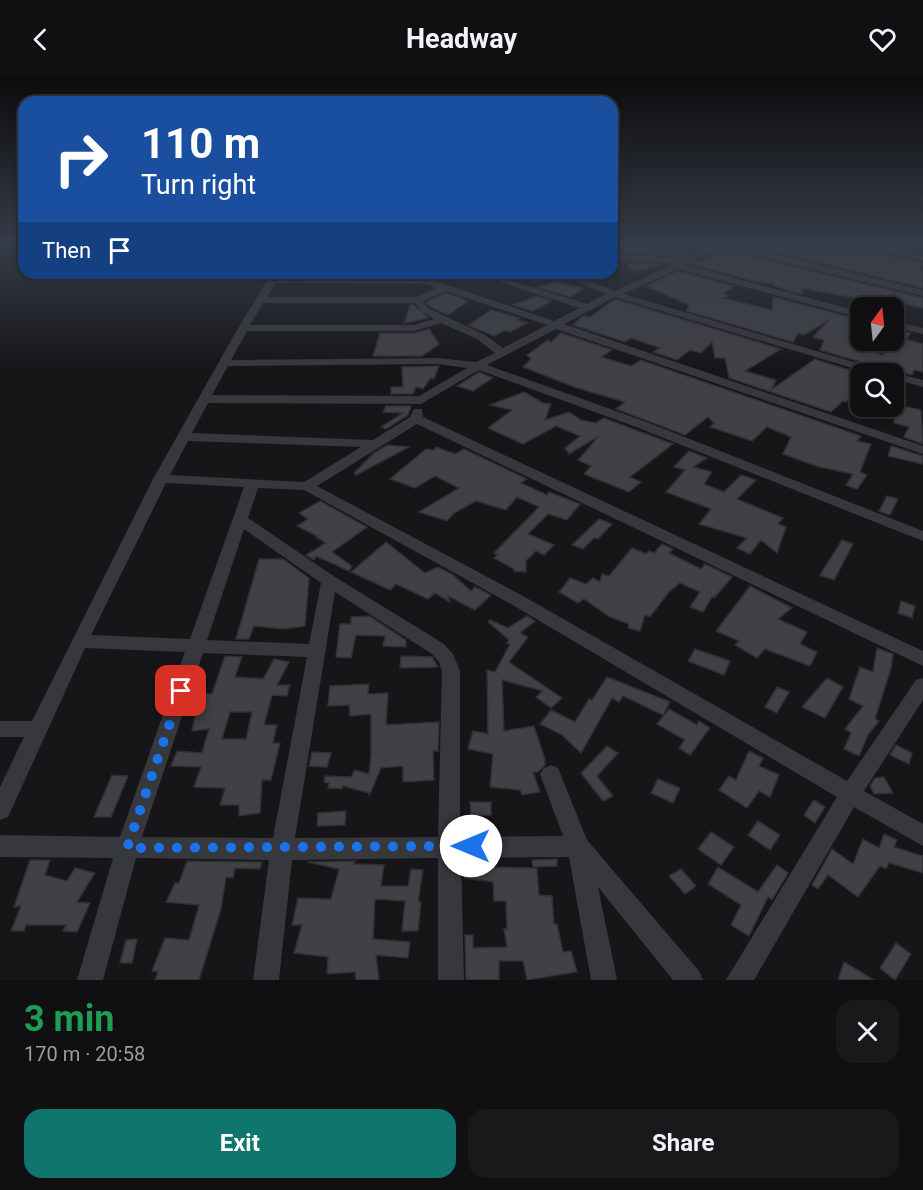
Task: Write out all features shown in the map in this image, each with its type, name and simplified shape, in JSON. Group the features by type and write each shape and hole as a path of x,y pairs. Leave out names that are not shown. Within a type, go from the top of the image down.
{"street":[{"path":"0,810 79,641 160,479 243,328 270,284"},
{"path":"432,284 923,450"},
{"path":"512,284 589,308"},
{"path":"589,284 614,294 850,363"},
{"path":"204,399 421,400 502,353 636,284"},
{"path":"751,284 850,312"},
{"path":"892,284 922,291"},
{"path":"260,300 418,300 444,288"},
{"path":"418,300 425,310 481,337 502,353"},
{"path":"243,328 414,328 442,320"},
{"path":"904,327 923,332"},
{"path":"224,363 438,361 478,366 640,424 923,536"},
{"path":"904,379 923,384"},
{"path":"307,486 416,419 421,400"},
{"path":"416,419 923,659"},
{"path":"183,436 377,444"},
{"path":"160,479 307,486 517,600 923,836"},
{"path":"90,980 127,848 252,484"},
{"path":"240,519 329,581 438,649 447,659 451,671 449,846 451,980"},
{"path":"266,980 282,849 329,581"},
{"path":"79,641 316,651"},
{"path":"739,980 850,794 923,685"},
{"path":"0,729 38,729"},
{"path":"551,774 578,846 604,980"},
{"path":"0,846 282,849 578,846"},
{"path":"578,846 690,980"}],"building":[{"path":"566,284 584,288 571,297 537,287"},
{"path":"650,284 726,284 733,286 723,294 728,296 723,298 772,310 773,297 850,317 850,351 868,351 882,355 886,351 904,351 904,331 911,333 906,339 923,344 923,372 914,370 912,375 904,373 904,363 864,363 820,350 824,340 813,337 829,320 804,335 798,333 793,342 687,311 689,305 646,286"},
{"path":"774,284 865,284 923,298 923,308 904,304 904,297 894,297 894,293 889,297 850,297 802,288 801,294"},
{"path":"907,284 923,284 923,288"},
{"path":"446,293 468,301 448,315 429,306 426,302"},
{"path":"537,296 552,301 533,311 513,305"},
{"path":"615,299 781,349 745,371 776,380 772,389 815,359 850,370 850,396 831,412 729,378 725,358 715,358 712,342 701,353 690,350 677,360 653,352 660,348 631,338 625,342 573,325 583,316 590,317"},
{"path":"410,305 414,305 428,318 404,323"},
{"path":"491,310 520,318 517,320 527,323 510,332 506,330 494,336 468,325"},
{"path":"429,329 439,344 422,356 373,356 380,333 414,333"},
{"path":"561,333 612,350 601,357 631,366 641,360 861,436 857,441 871,444 860,472 867,475 857,489 846,485 853,474 819,467 783,454 791,437 767,427 752,441 710,427 714,423 708,417 685,435 616,409 625,402 574,387 523,367 531,359 527,355 548,340 551,342"},
{"path":"439,366 434,379 431,378 423,389 416,387 413,394 391,394 391,387 403,387 402,367"},
{"path":"479,372 493,378 473,391 457,386"},
{"path":"524,392 543,403 551,404 545,420 569,412 581,420 596,423 604,418 673,444 630,477 641,482 629,492 584,474 591,466 578,460 599,436 569,454 565,448 580,436 556,426 523,444 488,428 512,410 490,405"},
{"path":"386,406 411,406 408,415 386,429 381,427 403,413 383,412"},
{"path":"904,406 921,410 923,444 904,437 909,427 894,423 894,417 904,417"},
{"path":"387,445 409,447 356,475 354,473 374,453"},
{"path":"891,446 923,456 923,464 888,456"},
{"path":"436,447 455,454 464,449 527,479 521,483 547,495 549,492 580,504 567,520 548,514 528,534 554,545 544,555 536,551 526,561 526,572 514,571 494,558 498,555 494,553 539,507 517,497 506,510 476,501 454,513 447,521 419,512 459,488 435,476 415,488 390,479 426,449 435,450"},
{"path":"689,451 707,458 693,467 712,472 704,484 724,492 741,475 756,480 737,499 783,518 778,524 786,527 777,553 761,540 750,554 737,548 747,538 699,524 711,509 666,492 685,470 674,467"},
{"path":"887,496 898,499 890,515 879,511"},
{"path":"320,501 367,527 332,552 352,566 349,571 316,556 314,560 306,555 326,543 297,526 308,519 299,513"},
{"path":"599,519 612,524 598,539 594,538 583,549 572,545"},
{"path":"842,540 853,544 834,580 820,575"},
{"path":"386,542 425,573 438,567 452,574 471,591 475,587 491,595 475,610 448,596 450,602 435,593 428,599 396,584 390,590 351,572"},
{"path":"662,544 673,549 669,553 701,569 705,564 732,577 714,598 712,597 703,612 690,607 700,592 680,583 668,593 650,617 645,615 640,631 628,628 629,624 610,617 584,599 578,603 559,592 570,578 586,584 593,578 600,582 602,574 609,576 632,548 646,554 649,551 654,553"},
{"path":"259,559 283,559 309,578 305,626 284,629 254,626 249,639 236,639"},
{"path":"750,586 792,608 778,619 807,632 800,644 817,652 810,666 765,649 757,658 735,645 739,641 716,631"},
{"path":"901,601 915,606 912,618 898,613"},
{"path":"369,616 406,640 406,647 383,646 385,636 356,635 351,658 336,657 340,624 351,624 351,617"},
{"path":"527,616 535,621 520,633 528,637 509,662 562,698 551,708 536,697 543,691 502,680 504,731 534,726 545,759 545,765 538,772 533,772 540,792 522,795 520,790 490,787 493,754 468,749 473,731 488,734 487,670 495,672 510,644 507,643 509,640 488,622 490,620 508,628"},
{"path":"877,648 893,654 891,668 875,719 879,721 868,735 859,756 844,749 851,733 845,729 863,706 849,699 860,667 873,672"},
{"path":"695,649 730,661 724,675 688,661"},
{"path":"225,656 242,657 235,677 263,679 274,659 289,662 277,685 290,685 287,696 272,695 264,725 277,725 273,743 280,743 271,780 262,780 260,813 239,816 239,805 220,805 225,788 194,787 201,767 171,766 177,751 202,753 209,729 192,731 196,711 187,710 193,692 212,694","holes":["230,712 252,712 246,739 222,739"]},
{"path":"401,656 432,657 438,667 400,668"},
{"path":"607,677 670,702 663,715 623,696 619,702 612,698 581,753 562,735 540,724 551,710 575,722 589,699 592,700"},
{"path":"827,678 843,687 825,718 802,707"},
{"path":"369,684 368,694 388,693 386,725 439,722 438,751 433,751 434,780 403,782 403,766 381,768 369,796 369,793 343,786 342,789 328,788 329,783 324,782 325,776 351,777 355,770 369,774 371,755 371,714 350,716 349,705 328,706 330,686"},
{"path":"777,687 789,692 777,713 765,707"},
{"path":"669,709 697,725 699,721 710,728 690,755 679,748 685,740 657,724"},
{"path":"896,745 912,753 909,764 890,755"},
{"path":"607,746 618,753 597,776 613,796 603,801 581,773"},
{"path":"749,751 763,758 759,766 779,775 770,797 759,791 747,808 719,790 729,776 736,780"},
{"path":"312,752 331,753 327,767 309,766"},
{"path":"112,775 128,776 111,817 94,817"},
{"path":"884,777 893,793 874,794 870,786 875,778"},
{"path":"658,779 680,788 673,803 651,793"},
{"path":"814,800 825,807 815,823 804,815"},
{"path":"470,802 491,802 491,815 471,816"},
{"path":"346,811 345,825 317,826 318,813"},
{"path":"758,821 780,835 770,850 748,835"},
{"path":"711,832 734,847 721,865 698,849"},
{"path":"884,834 897,840 894,847 923,856 923,873 889,863 886,869 880,866 858,897 828,875 818,889 812,885 832,849 853,864 863,839 879,848"},
{"path":"557,859 557,866 533,867 532,860"},
{"path":"30,860 50,860 45,875 67,881 75,868 95,873 77,902 90,903 77,932 63,931 66,925 26,925 24,931 11,931 21,906 14,907"},
{"path":"465,860 491,860 490,867 537,868 539,895 552,896 554,924 557,924 563,952 571,951 577,972 527,980 523,961 499,961 499,980 466,980 465,935 473,935 473,948 507,947 504,929 507,929 506,901 494,901 493,882 464,878"},
{"path":"187,861 262,862 260,869 235,868 233,878 226,877 221,909 199,980 155,980 158,972 152,971 165,938 189,940 199,905 166,902 175,883 179,883"},
{"path":"355,861 354,864 384,865 381,886 408,886 411,869 423,870 418,902 421,902 418,931 402,931 405,901 375,899 373,939 410,942 408,958 376,955 379,980 356,980 355,972 327,974 328,957 294,953 302,925 292,925 298,898 331,899 339,869 307,862"},
{"path":"777,865 788,873 772,900 768,897 749,936 731,925 741,905 708,884 718,867 758,892"},
{"path":"681,869 696,886 685,894 669,876"},
{"path":"137,939 132,963 120,963 126,940"},
{"path":"896,943 911,954 895,980 880,968"},
{"path":"844,962 874,980 838,980"}],"route":[{"path":"181,691 127,848 282,849 471,846"}]}
